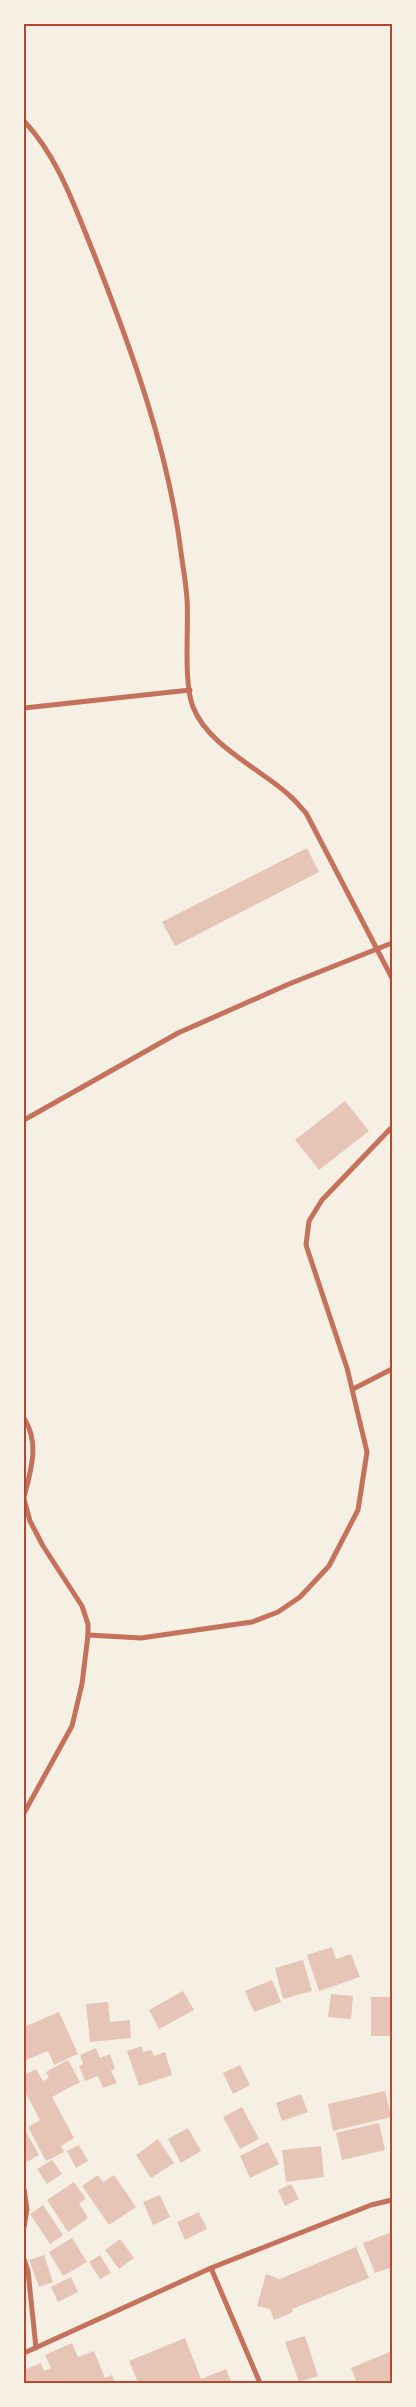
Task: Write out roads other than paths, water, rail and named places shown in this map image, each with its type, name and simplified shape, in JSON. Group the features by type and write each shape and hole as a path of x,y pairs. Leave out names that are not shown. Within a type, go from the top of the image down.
{"street":[{"path":"24,121 47,151 74,204 131,354 161,445 177,520 187,598 190,690 194,708 206,728 259,774 289,795 306,813 392,978"},
{"path":"24,708 190,690"},
{"path":"24,1120 204,1021 289,984 377,951 392,943"},
{"path":"88,1635 142,1638 252,1622 278,1612 300,1597 329,1566 358,1510 367,1452 352,1389 306,1246 309,1221 322,1200 392,1128"},
{"path":"352,1389 392,1369"},
{"path":"24,1418 31,1434 34,1451 24,1498 30,1521 82,1606 88,1624 88,1635 82,1684 72,1726 24,1813"},
{"path":"24,2189 27,2209 24,2227"},
{"path":"24,2353 211,2268 371,2205 392,2200"},
{"path":"24,2259 28,2271 36,2348"},
{"path":"211,2268 260,2383"}]}
